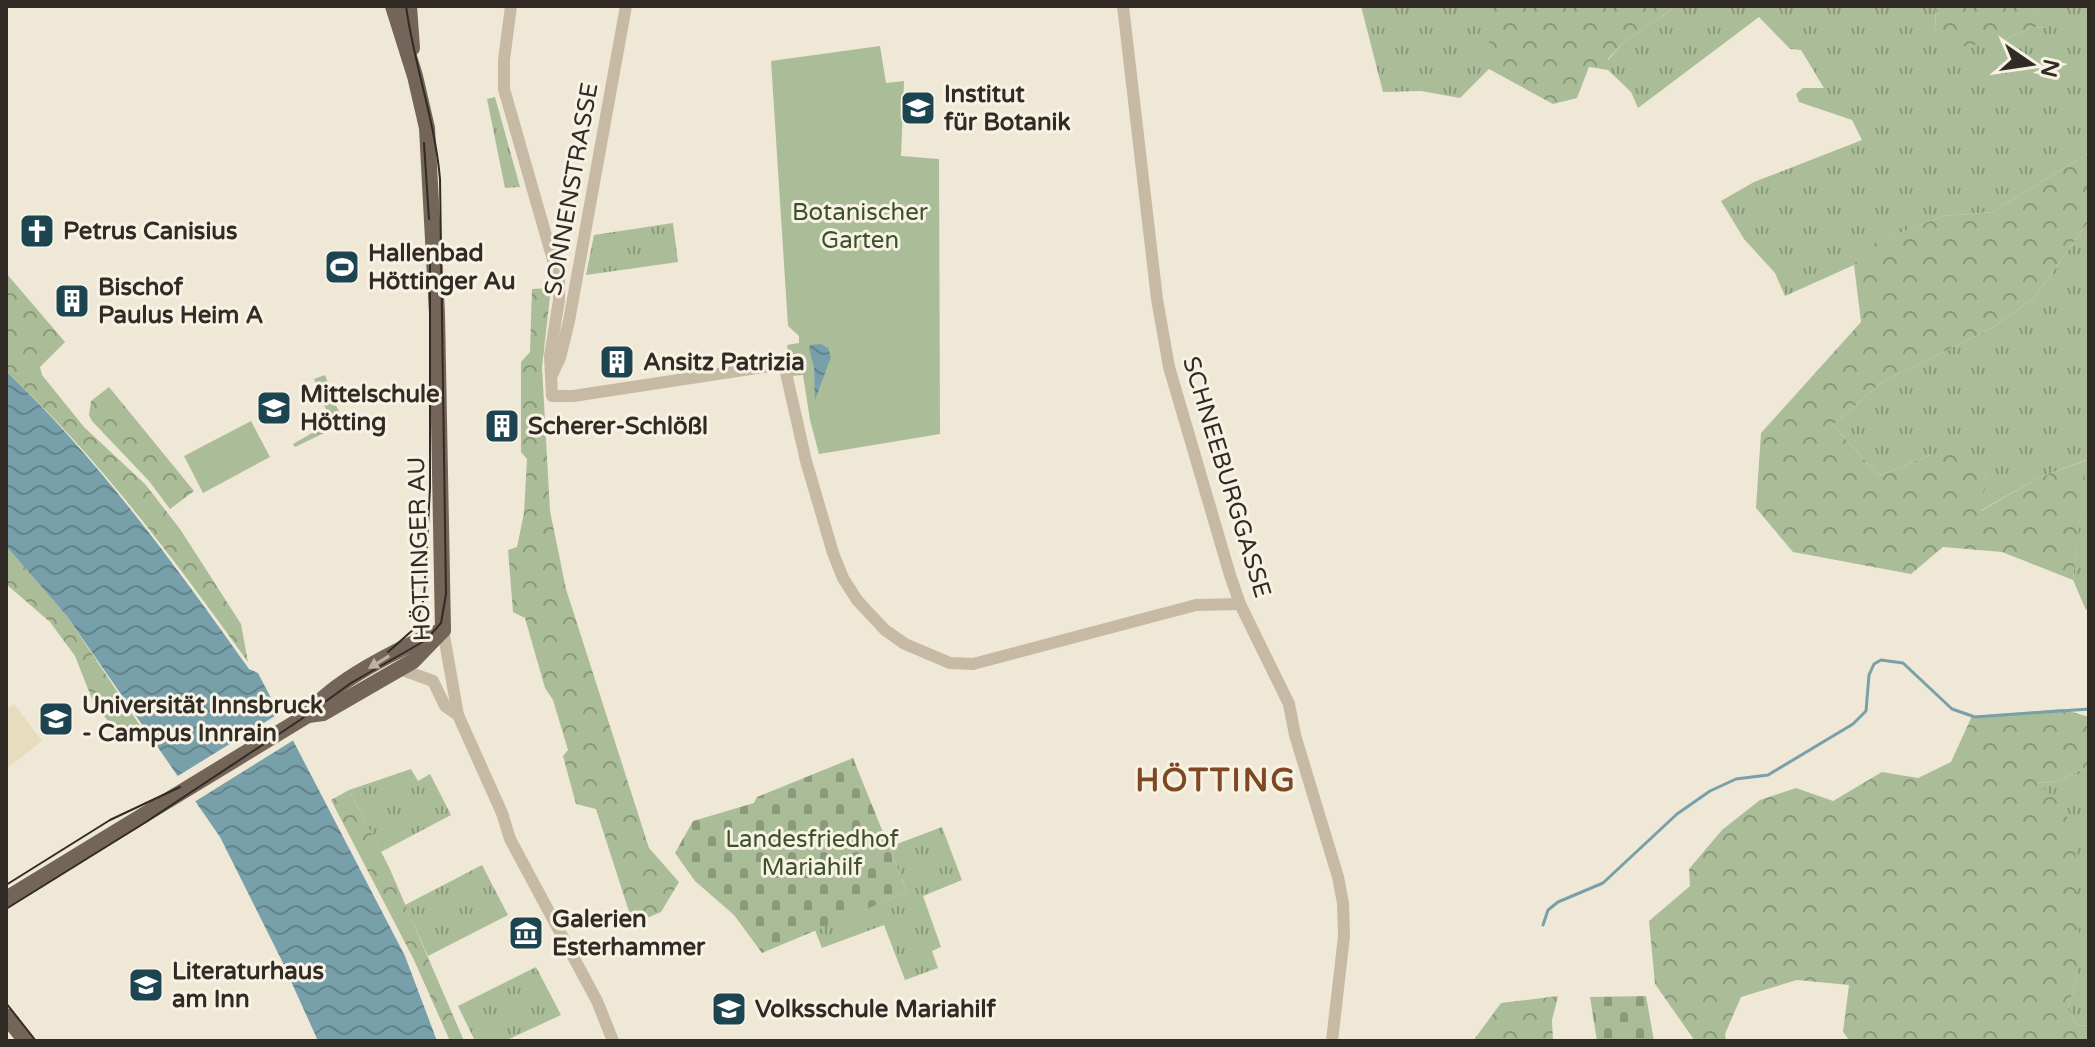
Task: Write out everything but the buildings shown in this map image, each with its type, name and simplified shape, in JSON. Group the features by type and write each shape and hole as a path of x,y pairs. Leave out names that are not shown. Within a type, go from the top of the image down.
{"main road":[{"name":"HÖTTINGER AU","path":"393,6 413,68"},
{"name":"HÖTTINGER AU","path":"409,6 413,68 427,128 437,314 443,630"},
{"path":"308,715 323,713 400,669 419,656 443,630"},
{"path":"6,899 308,715 318,701 365,670 443,630"},
{"path":"6,1016 26,1041"}],"street":[{"path":"511,6 504,60 504,89 560,287 551,347 552,396 573,396 784,364 806,461 843,578 857,600 885,630 905,644 950,663 973,664 1196,605 1240,604"},
{"name":"SONNENSTRASSE","path":"550,378 560,358 569,321 626,6"},
{"name":"SCHNEEBURGGASSE","path":"1123,6 1157,299 1169,367 1240,604 1289,704 1295,735 1338,877 1344,936 1332,1041"},
{"name":"HÖTTINGER AU","path":"443,630 458,715 502,813 510,839 597,1001 613,1041"},
{"path":"400,669 433,681 445,706 458,715"}],"green space":[{"path":"1361,6 1489,6 1489,69 1460,98 1421,91 1383,92"},
{"path":"1489,6 1677,6 1623,43 1608,59 1608,70 1589,67 1577,98 1553,104 1489,69"},
{"path":"1677,6 1935,6 1936,30 2000,42 2029,28 2046,27 2033,6 2089,6 2089,153 1992,212 1943,216 1865,247 1854,265 1785,296 1775,273 1744,239 1721,201 1754,182 1862,140 1852,120 1799,102 1796,94 1803,88 1824,88 1801,50 1790,49 1759,17 1638,108 1631,92 1608,70 1608,60 1623,43"},
{"path":"1935,6 2033,6 2047,27 2029,28 2000,42 1956,47 1936,30"},
{"name":"Botanischer Garten","path":"880,46 886,83 904,81 901,156 939,159 940,434 819,454 803,375 791,376 787,345 799,343 799,336 788,326 771,61"},
{"path":"495,97 520,187 505,188 487,99"},
{"path":"2089,153 2089,221 2033,299 1992,328 1882,382 1833,425 1879,476 1930,455 1979,455 1986,470 1981,511 2038,478 2087,460 2073,580 2002,552 1943,547 1911,574 1793,552 1756,508 1761,433 1861,322 1854,265 1864,247 1943,216 1992,212"},
{"path":"2089,221 2089,609 2086,610 2073,580 2086,460 2038,478 1980,511 1986,470 1930,455 1879,476 1833,425 1882,382 1992,328 2033,299"},
{"path":"673,223 678,262 586,275 594,235"},
{"path":"6,273 65,342 40,367 42,375 84,427 145,484 180,529 241,624 248,662 104,474 6,371"},
{"path":"551,288 542,367 550,511 566,589 649,848 679,882 661,912 633,924 596,809 576,804 563,756 568,750 553,700 545,688 525,618 513,612 508,550 517,547 524,513 527,459 521,452 521,362 530,352 532,289"},
{"path":"325,375 329,392 345,423 295,447 293,444 331,422 314,379"},
{"path":"109,387 194,491 170,509 89,415 91,401"},
{"path":"251,421 270,457 203,493 184,456"},
{"path":"6,546 66,615 141,727 118,733 94,704 75,656 50,622 6,584"},
{"path":"2062,709 2089,717 2089,766 2057,781 2037,783 2062,804 2075,837 2078,973 2068,1009 2076,1025 2089,1026 2089,1041 1850,1041 1843,1032 1849,985 1797,980 1741,997 1725,1034 1726,1041 1695,1041 1655,984 1649,921 1690,886 1689,869 1722,830 1760,800 1796,788 1833,801 1882,772 1918,778 1951,762 1972,716"},
{"name":"Landesfriedhof Mariahilf","path":"853,758 907,892 762,953 734,915 695,881 675,853 693,821 754,803 757,797"},
{"path":"2089,766 2089,1026 2076,1025 2068,1009 2078,973 2076,895 2037,783 2057,781"},
{"path":"411,769 418,781 430,774 451,815 381,852 349,790"},
{"path":"349,790 389,867 464,1041 450,1041 414,960 331,800"},
{"path":"942,827 962,880 923,896 941,947 932,951 938,968 905,980 884,925 822,948 815,930 907,892 889,847"},
{"path":"482,865 508,915 428,956 405,905"},
{"path":"536,967 561,1015 505,1041 475,1041 458,1006"},
{"path":"1558,996 1552,1020 1553,1041 1473,1041 1501,1003"},
{"path":"1646,996 1654,1041 1597,1041 1590,997"}],"shaded area":[{"path":"14,704 42,741 6,769 6,710"}],"water":[{"path":"821,344 828,348 831,357 815,400 814,367 809,349 810,345"},
{"path":"6,371 104,477 164,552 249,669 258,673 405,956 437,1041 318,1041 220,837 66,615 6,546"}],"pier":[{"path":"283,711 297,738 191,804 173,779"}],"waterway":[{"path":"1543,925 1548,910 1558,902 1603,883 1677,814 1710,791 1736,779 1768,775 1853,724 1866,711 1869,675 1874,664 1881,660 1903,663 1952,709 1975,717 2089,709"}],"tram line":[{"path":"6,909 146,822 351,683 426,640 441,623 446,594 440,179 434,135 406,6"},
{"path":"424,143 429,219"},
{"path":"388,652 415,628 424,598 430,488 430,247"},
{"path":"6,885 110,820 180,787"},
{"path":"6,1003 36,1041"}],"place":[{"name":"Institut für Botanik","path":"918,108"},
{"name":"Petrus Canisius","path":"37,231"},
{"name":"Hallenbad Höttinger Au","path":"342,267"},
{"name":"Bischof Paulus Heim A","path":"72,301"},
{"name":"Ansitz Patrizia","path":"617,362"},
{"name":"Mittelschule Hötting","path":"274,408"},
{"name":"Scherer-Schlößl","path":"502,426"},
{"name":"Universität Innsbruck - Campus Innrain","path":"56,719"},
{"name":"Galerien Esterhammer","path":"526,933"},
{"name":"Literaturhaus am Inn","path":"146,985"},
{"name":"Volksschule Mariahilf","path":"729,1009"}],"district":[{"name":"HÖTTING","path":"1216,780"}]}
